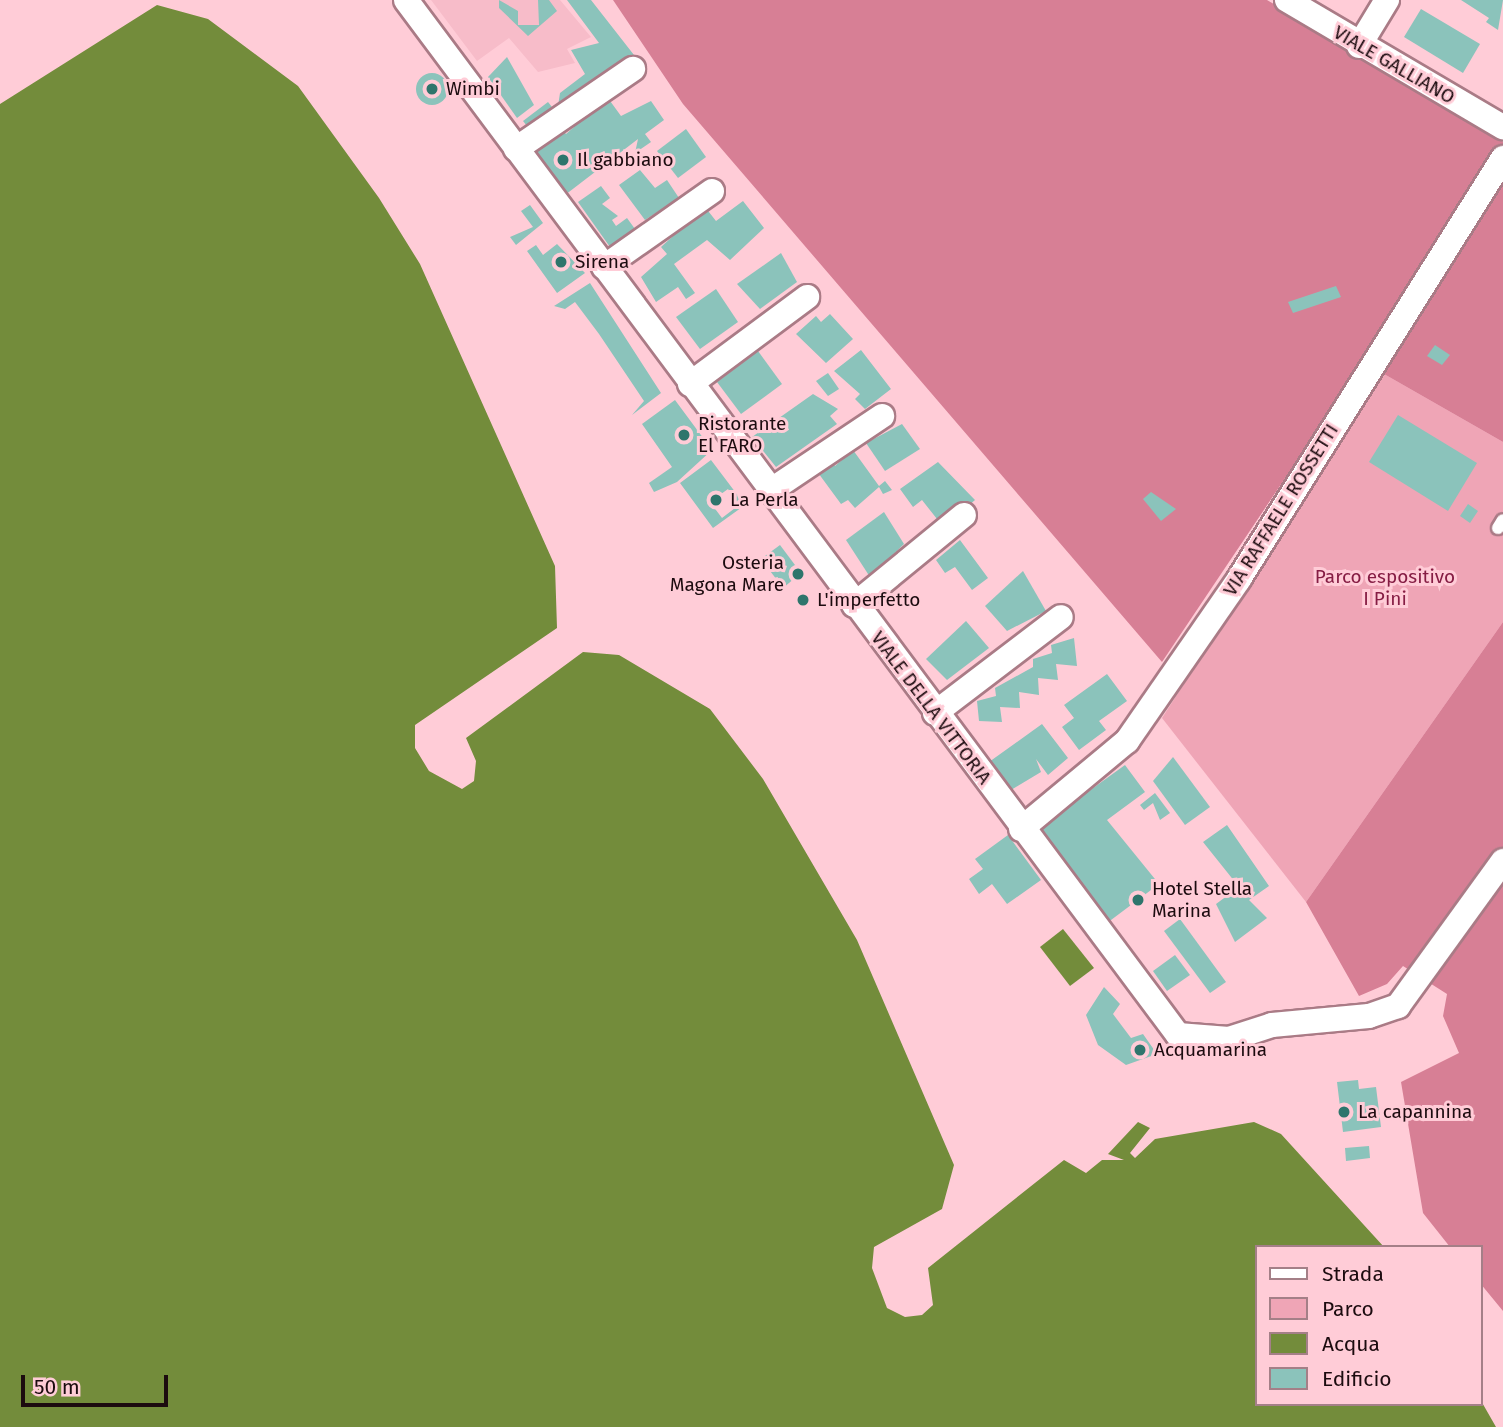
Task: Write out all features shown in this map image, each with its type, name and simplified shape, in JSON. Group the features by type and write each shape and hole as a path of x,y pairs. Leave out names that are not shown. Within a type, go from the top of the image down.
{"street":[{"name":"VIALE DELLA VITTORIA","path":"406,0 1144,997 1187,1039 1229,1039 1272,1025 1369,1016 1398,1006 1503,861"},
{"name":"VIALE GALLIANO","path":"1287,0 1359,46 1503,127"},
{"path":"1359,46 1387,0"},
{"path":"516,149 633,69"},
{"name":"VIA RAFFAELE ROSSETTI","path":"1021,829 1127,741 1247,583 1503,158"},
{"path":"604,267 712,191"},
{"path":"690,383 807,297"},
{"path":"770,491 882,416"},
{"path":"854,605 964,515"},
{"path":"935,713 1061,617"}],"shaded area":[{"path":"431,0 560,0 591,37 567,49 575,63 538,72 509,38 477,61"},
{"path":"613,0 1267,0 1503,142 1503,442 1363,362 1162,662 683,104"},
{"path":"1503,622 1503,1311 1482,1285 1482,1245 1448,1245 1423,1213 1401,1082 1459,1053 1443,1016 1447,994 1403,966 1387,984 1359,996 1306,902"}],"green space":[{"name":"Parco espositivo I Pini","path":"1384,374 1503,442 1503,622 1306,902 1162,718"}],"water":[{"path":"157,5 208,19 298,86 379,198 420,264 555,566 557,628 415,725 415,748 429,771 462,789 474,781 476,761 466,738 583,652 619,655 710,709 763,779 857,940 954,1165 942,1209 874,1247 872,1268 887,1308 905,1317 922,1315 933,1305 928,1268 1064,1160 1086,1173 1102,1160 1124,1160 1108,1154 1138,1122 1150,1128 1130,1153 1135,1158 1155,1139 1254,1122 1281,1134 1382,1245 1254,1245 1254,1406 1482,1406 1482,1402 1496,1427 0,1427 0,104"},
{"path":"1063,929 1094,968 1070,986 1040,947"}],"building":[{"path":"499,0 518,11 518,25 539,25 538,0 549,0 557,11 528,36 499,8"},
{"path":"567,0 591,0 634,55 558,106 560,93 585,74 571,50 599,43"},
{"path":"1461,0 1503,0 1498,30 1486,22 1489,18"},
{"path":"1421,9 1480,44 1463,73 1404,37"},
{"path":"507,57 534,105 517,118 488,77"},
{"name":"Wimbi","path":"432,73 444,77 448,89 444,101 432,105 420,101 416,89 420,77"},
{"path":"605,94 621,116 651,101 664,120 645,134 651,142 635,153 638,139 565,195 531,149 560,127 566,134 574,127 570,120"},
{"path":"548,102 556,112 531,131 523,121"},
{"path":"686,129 706,157 678,178 657,151"},
{"path":"640,170 655,188 667,180 679,198 645,220 619,185"},
{"path":"601,186 610,198 602,204 618,216 612,220 616,226 627,218 635,229 610,247 578,202"},
{"path":"743,201 764,228 730,260 707,240 674,264 695,293 686,299 678,287 656,302 641,277 667,254 661,247 705,207 716,221"},
{"path":"530,205 543,223 516,245 510,237 533,227 521,211"},
{"path":"557,244 585,273 557,293 527,251 536,245 543,255"},
{"path":"781,253 797,282 760,309 737,284"},
{"path":"590,283 661,393 632,415 644,401 599,334 575,302 565,309 554,306"},
{"path":"1336,286 1341,297 1293,313 1288,302"},
{"path":"716,289 738,322 700,349 676,317"},
{"path":"830,314 853,339 826,363 796,334 816,316 821,322"},
{"path":"1435,345 1450,355 1442,365 1427,356"},
{"path":"861,350 891,389 865,409 855,399 860,394 834,371"},
{"path":"758,351 782,384 741,414 717,382"},
{"path":"828,373 839,389 828,396 816,381"},
{"path":"813,394 838,409 830,416 837,424 776,467 752,437"},
{"path":"675,400 712,450 677,482 654,492 649,483 672,467 642,424"},
{"path":"1398,415 1477,463 1448,511 1369,462"},
{"path":"902,424 920,449 885,471 866,443"},
{"path":"853,450 879,486 885,481 892,490 883,494 879,487 855,508 848,500 841,504 816,470 831,458 835,466"},
{"path":"711,460 745,505 713,528 680,483","holes":["728,489 739,505 722,518 710,502"]},
{"path":"938,462 975,500 955,517 949,511 937,519 922,500 913,507 900,489"},
{"path":"1151,492 1176,509 1161,521 1143,499"},
{"path":"1468,504 1478,511 1470,523 1460,516"},
{"path":"884,512 904,544 870,577 846,540"},
{"path":"960,540 988,578 972,590 955,567 945,573 936,560"},
{"path":"780,545 801,573 783,588 761,559"},
{"path":"1023,571 1046,611 1007,631 985,606"},
{"path":"966,621 989,648 947,680 926,659"},
{"path":"1074,638 1077,666 1056,664 1058,680 1038,678 1039,695 1019,692 1020,708 1000,707 1002,722 979,721 977,701 996,696 995,688 1033,667 1033,659 1052,653 1051,645"},
{"path":"1107,674 1127,701 1099,721 1106,730 1079,750 1062,727 1074,718 1064,705"},
{"path":"1042,724 1068,758 1048,775 1036,759 1041,772 1011,790 989,762"},
{"path":"1173,757 1210,807 1185,825 1153,781"},
{"path":"1125,765 1145,792 1107,820 1159,884 1107,923 1036,828 1083,782 1089,791"},
{"path":"1155,793 1170,813 1160,820 1153,803 1144,810 1140,805"},
{"path":"1227,825 1269,886 1249,900 1267,918 1235,942 1216,904 1239,887 1203,842"},
{"path":"1008,835 1041,880 1007,904 992,884 979,894 969,879 983,869 975,859"},
{"path":"1180,919 1226,982 1210,993 1164,931"},
{"path":"1175,955 1190,975 1167,991 1153,971"},
{"path":"1104,987 1120,1004 1113,1014 1131,1038 1143,1034 1157,1054 1126,1065 1098,1045 1086,1015"},
{"path":"1358,1080 1359,1089 1376,1087 1381,1127 1343,1132 1337,1082"},
{"path":"1369,1146 1370,1158 1346,1161 1345,1148"}],"place":[{"name":"Wimbi","path":"432,89"},
{"name":"Il gabbiano","path":"563,160"},
{"name":"Sirena","path":"561,262"},
{"name":"Ristorante El FARO","path":"684,435"},
{"name":"La Perla","path":"716,500"},
{"name":"Osteria Magona Mare","path":"798,574"},
{"name":"L'imperfetto","path":"803,600"},
{"name":"Hotel Stella Marina","path":"1138,900"},
{"name":"Acquamarina","path":"1140,1050"},
{"name":"La capannina","path":"1344,1112"}]}
